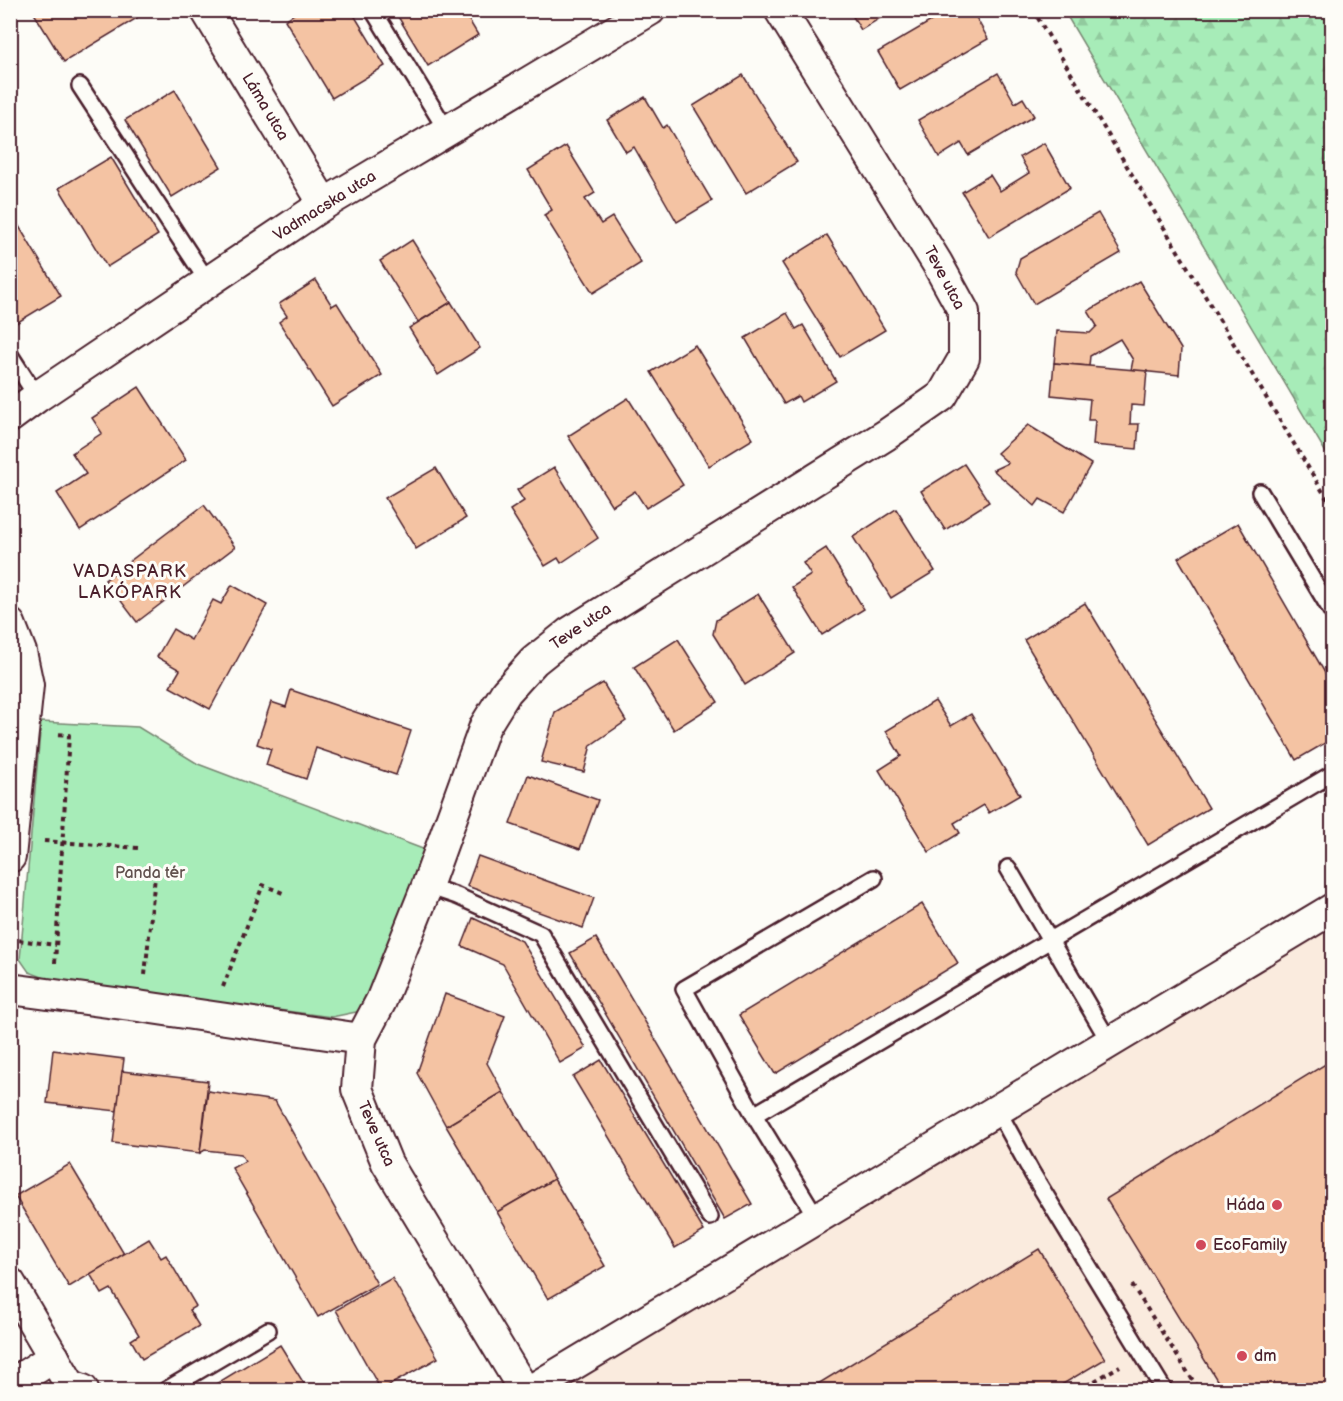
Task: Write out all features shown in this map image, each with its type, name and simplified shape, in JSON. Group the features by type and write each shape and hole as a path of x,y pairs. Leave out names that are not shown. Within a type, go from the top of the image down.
{"street":[{"name":"Láma utca","path":"207,10 324,204"},
{"name":"Vadmacska utca","path":"10,417 324,204 447,131 620,18 650,10"},
{"name":"Teve utca","path":"524,1390 387,1162 357,1089 361,1040 381,1001 427,886 485,726 506,692 534,661 569,633 886,435 942,396 964,358 964,312 937,263 780,10"},
{"path":"10,624 21,652 28,685 11,848"},
{"path":"531,1390 818,1220 1332,909"},
{"path":"10,989 361,1040"},
{"path":"10,1283 70,1385 83,1390"},
{"path":"10,1385 54,1357"}],"lane":[{"path":"373,10 447,131"},
{"path":"80,86 208,282"},
{"path":"10,355 37,397"},
{"path":"1260,492 1332,612"},
{"path":"754,1115 1332,774"},
{"path":"1008,868 1110,1043"},
{"path":"818,1220 754,1115 684,989 874,878"},
{"path":"427,886 457,896 541,934 710,1217"},
{"path":"998,1111 1032,1173 1164,1390"},
{"path":"166,1390 268,1330"}],"path":[{"path":"1033,10 1332,507"},
{"path":"25,731 69,735 54,970"},
{"path":"11,848 62,842 138,848"},
{"path":"138,1006 144,979 155,876"},
{"path":"222,991 263,885 283,892"},
{"path":"10,939 56,945"}],"shaded area":[{"path":"1332,891 1332,1390 558,1390"}],"green space":[{"path":"1064,11 1332,11 1332,463"},
{"name":"Panda tér","path":"41,722 138,727 198,764 428,851 370,1000 356,1012 332,1017 53,981 29,972 20,959"}],"building":[{"path":"32,10 132,10 137,18 64,62"},
{"path":"300,10 351,10 385,66 332,98 285,20"},
{"path":"394,10 463,10 478,35 428,66"},
{"path":"849,10 893,10 861,30"},
{"path":"950,10 972,10 988,39 900,90 878,52"},
{"path":"998,73 1015,103 1023,98 1034,116 968,155 961,143 939,157 918,120"},
{"path":"743,75 797,162 746,193 693,106"},
{"path":"175,90 221,167 172,197 125,120"},
{"path":"645,97 663,128 667,125 712,201 677,222 634,147 626,152 607,120"},
{"path":"1044,143 1070,188 989,237 962,192 990,175 1000,191 1029,173 1020,157"},
{"path":"566,146 595,193 585,199 601,224 612,217 641,263 593,293 544,215 552,210 528,170"},
{"path":"111,157 158,235 107,267 59,188"},
{"path":"1098,213 1121,253 1034,304 1016,272 1020,258"},
{"path":"14,218 61,296 13,325 10,321 10,220"},
{"path":"827,235 885,330 840,357 782,263"},
{"path":"412,240 451,302 418,322 380,261"},
{"path":"316,280 332,306 337,303 382,375 332,406 279,322 287,316 279,304"},
{"path":"1139,281 1181,349 1179,375 1131,370 1133,360 1120,339 1090,356 1089,366 1054,363 1057,331 1090,333 1097,326 1088,311"},
{"path":"451,302 480,348 438,375 409,328"},
{"path":"787,313 796,329 803,325 836,381 801,402 798,396 784,404 745,338"},
{"path":"695,345 753,439 709,466 651,372"},
{"path":"1054,363 1147,371 1144,406 1131,405 1130,424 1139,424 1137,449 1093,445 1095,420 1088,420 1090,399 1051,395"},
{"path":"139,387 186,460 80,530 57,493 86,474 72,453 102,433 92,418"},
{"path":"628,398 683,485 646,508 635,491 612,506 568,436"},
{"path":"1028,425 1091,464 1064,512 1040,499 1035,506 993,470 1008,463 997,453"},
{"path":"964,464 989,502 945,530 921,491"},
{"path":"554,467 598,538 561,563 558,558 545,566 510,510 524,501 517,490"},
{"path":"436,468 466,518 416,549 385,498"},
{"path":"204,505 235,547 137,622 105,580"},
{"path":"896,509 935,571 891,598 853,537"},
{"path":"1238,523 1332,685 1332,739 1296,760 1178,558"},
{"path":"826,548 864,609 822,635 792,587 811,575 803,563"},
{"path":"232,585 267,605 210,709 170,687 180,670 157,657 173,629 191,640 213,600 221,604"},
{"path":"758,594 795,653 745,685 713,634 716,620"},
{"path":"1085,603 1209,808 1148,845 1024,640"},
{"path":"678,639 718,702 674,730 634,667"},
{"path":"603,683 626,721 591,745 584,772 541,762 555,712"},
{"path":"291,690 411,731 396,775 316,748 306,779 266,765 271,749 257,744 271,702 286,707"},
{"path":"935,701 951,726 971,714 1020,795 989,813 984,805 954,823 960,833 929,852 879,770 901,756 886,731"},
{"path":"528,775 598,800 580,849 510,824"},
{"path":"478,856 594,898 583,928 467,886"},
{"path":"922,904 958,963 775,1074 739,1015"},
{"path":"473,918 522,941 586,1048 560,1063 503,964 462,946"},
{"path":"596,938 752,1204 725,1219 570,953"},
{"path":"445,994 505,1016 487,1063 503,1092 446,1126 417,1073"},
{"path":"53,1050 124,1059 117,1111 47,1103"},
{"path":"601,1060 704,1231 675,1248 573,1077"},
{"path":"1332,1060 1332,1390 1223,1390 1106,1199"},
{"path":"122,1071 208,1081 200,1153 113,1143"},
{"path":"208,1091 275,1101 377,1284 318,1317 232,1168 245,1161 241,1154 205,1150 200,1153"},
{"path":"503,1092 554,1179 497,1212 446,1126"},
{"path":"70,1164 124,1254 69,1287 15,1196"},
{"path":"554,1179 605,1266 548,1299 497,1212"},
{"path":"149,1239 161,1258 166,1255 196,1306 189,1310 199,1326 142,1359 131,1340 139,1335 111,1289 102,1294 90,1274"},
{"path":"1039,1249 1105,1359 1053,1390 808,1390"},
{"path":"392,1278 438,1358 381,1390 336,1310"},
{"path":"280,1345 308,1390 206,1390"}],"place":[{"name":"Háda","path":"1277,1205"},
{"name":"EcoFamily","path":"1201,1245"},
{"name":"dm","path":"1242,1356"}],"district":[{"name":"VADASPARK LAKÓPARK","path":"130,581"}]}
